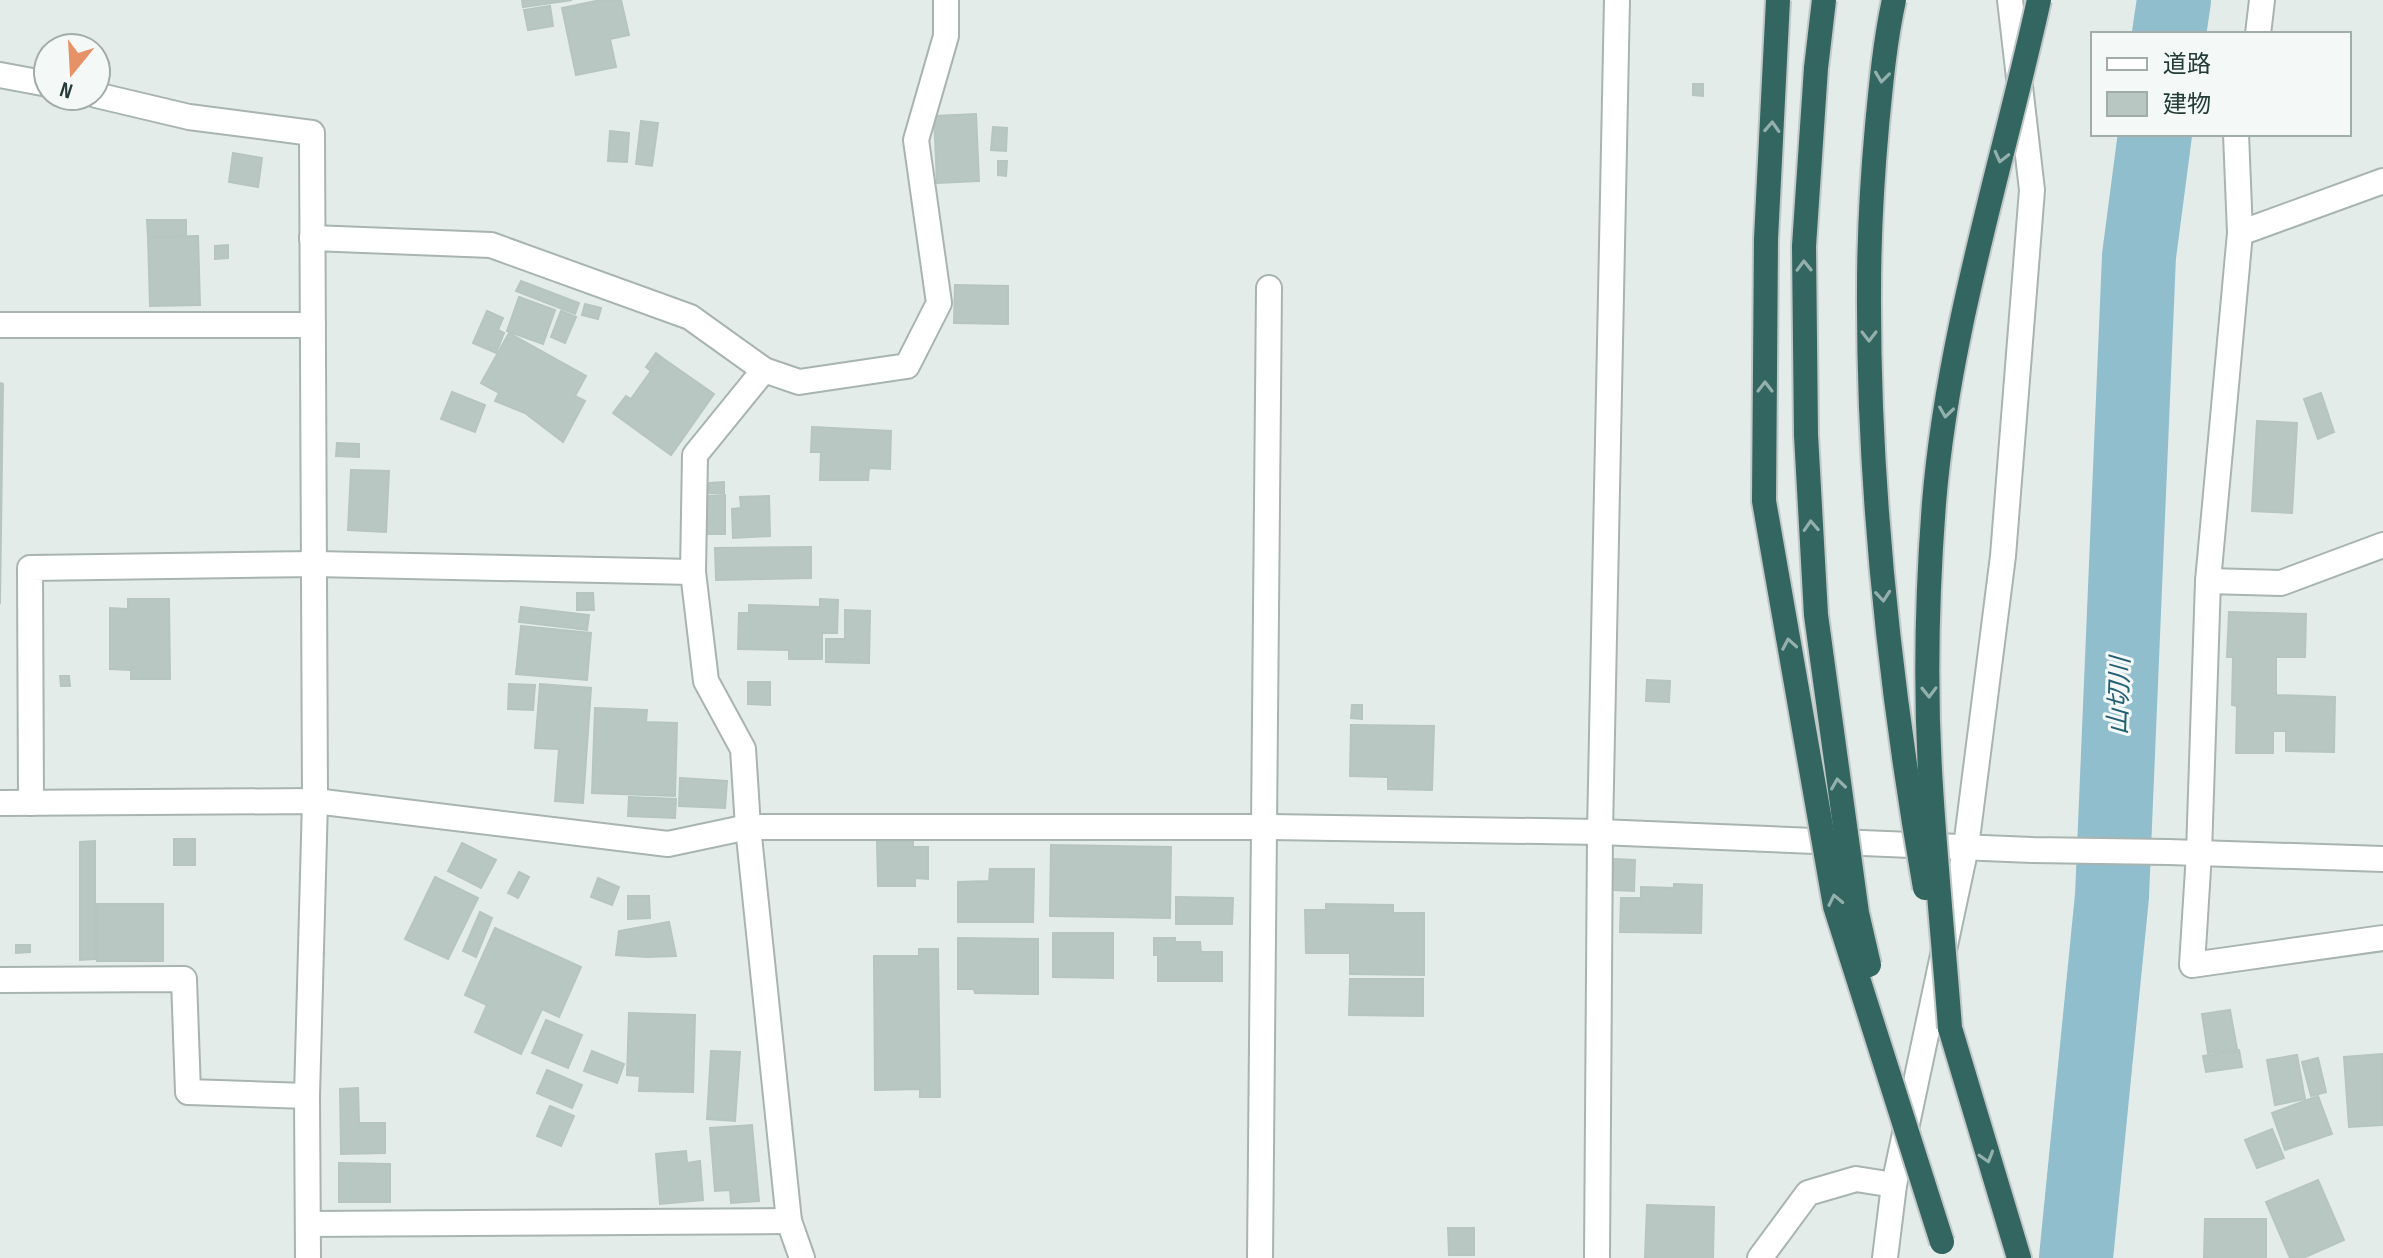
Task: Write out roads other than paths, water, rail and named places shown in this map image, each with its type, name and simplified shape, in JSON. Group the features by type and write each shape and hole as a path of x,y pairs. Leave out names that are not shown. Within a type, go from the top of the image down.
{"highway":[{"path":"1778,0 1766,239 1764,501 1835,906 1944,1250"},
{"path":"1824,0 1816,68 1804,246 1806,435 1816,615 1857,913 1885,1035 1944,1250"},
{"path":"1894,0 1882,78 1869,216 1869,349 1883,605 1905,777 1950,1028 2019,1258"},
{"path":"1950,1028 1930,784 1928,642 1934,502 1947,400 1972,278 2039,0"}],"street":[{"path":"312,238 491,245 690,317 764,370 799,382 907,366 939,303 916,140 946,36 946,0"},
{"path":"1597,1258 1600,832 1617,0"},
{"path":"1885,1258 1894,1185 1966,847 2003,556 2032,190 2010,0"},
{"path":"2258,32 2262,0"},
{"path":"0,75 32,81"},
{"path":"112,99 189,117 312,133 315,801 307,1096 308,1258"},
{"path":"2236,136 2240,233 2208,581 2192,965 2383,938"},
{"path":"2240,233 2383,181"},
{"path":"1260,1258 1269,288"},
{"path":"0,325 313,325"},
{"path":"764,370 695,455 693,572 706,681 743,749 748,827 789,1221 802,1258"},
{"path":"2208,581 2281,583 2383,545"},
{"path":"31,803 30,568 315,564 693,572"},
{"path":"0,803 315,801 668,844 748,827 1263,827 1600,832 2032,850 2383,859"},
{"path":"0,980 184,979 188,1092 307,1096"},
{"path":"1760,1258 1808,1193 1856,1179 1894,1185"},
{"path":"308,1224 789,1221"}],"waterway":[{"name":"山切川","path":"2169,32 2174,0"},
{"name":"山切川","path":"2076,1258 2112,896 2139,256 2155,136"}]}
